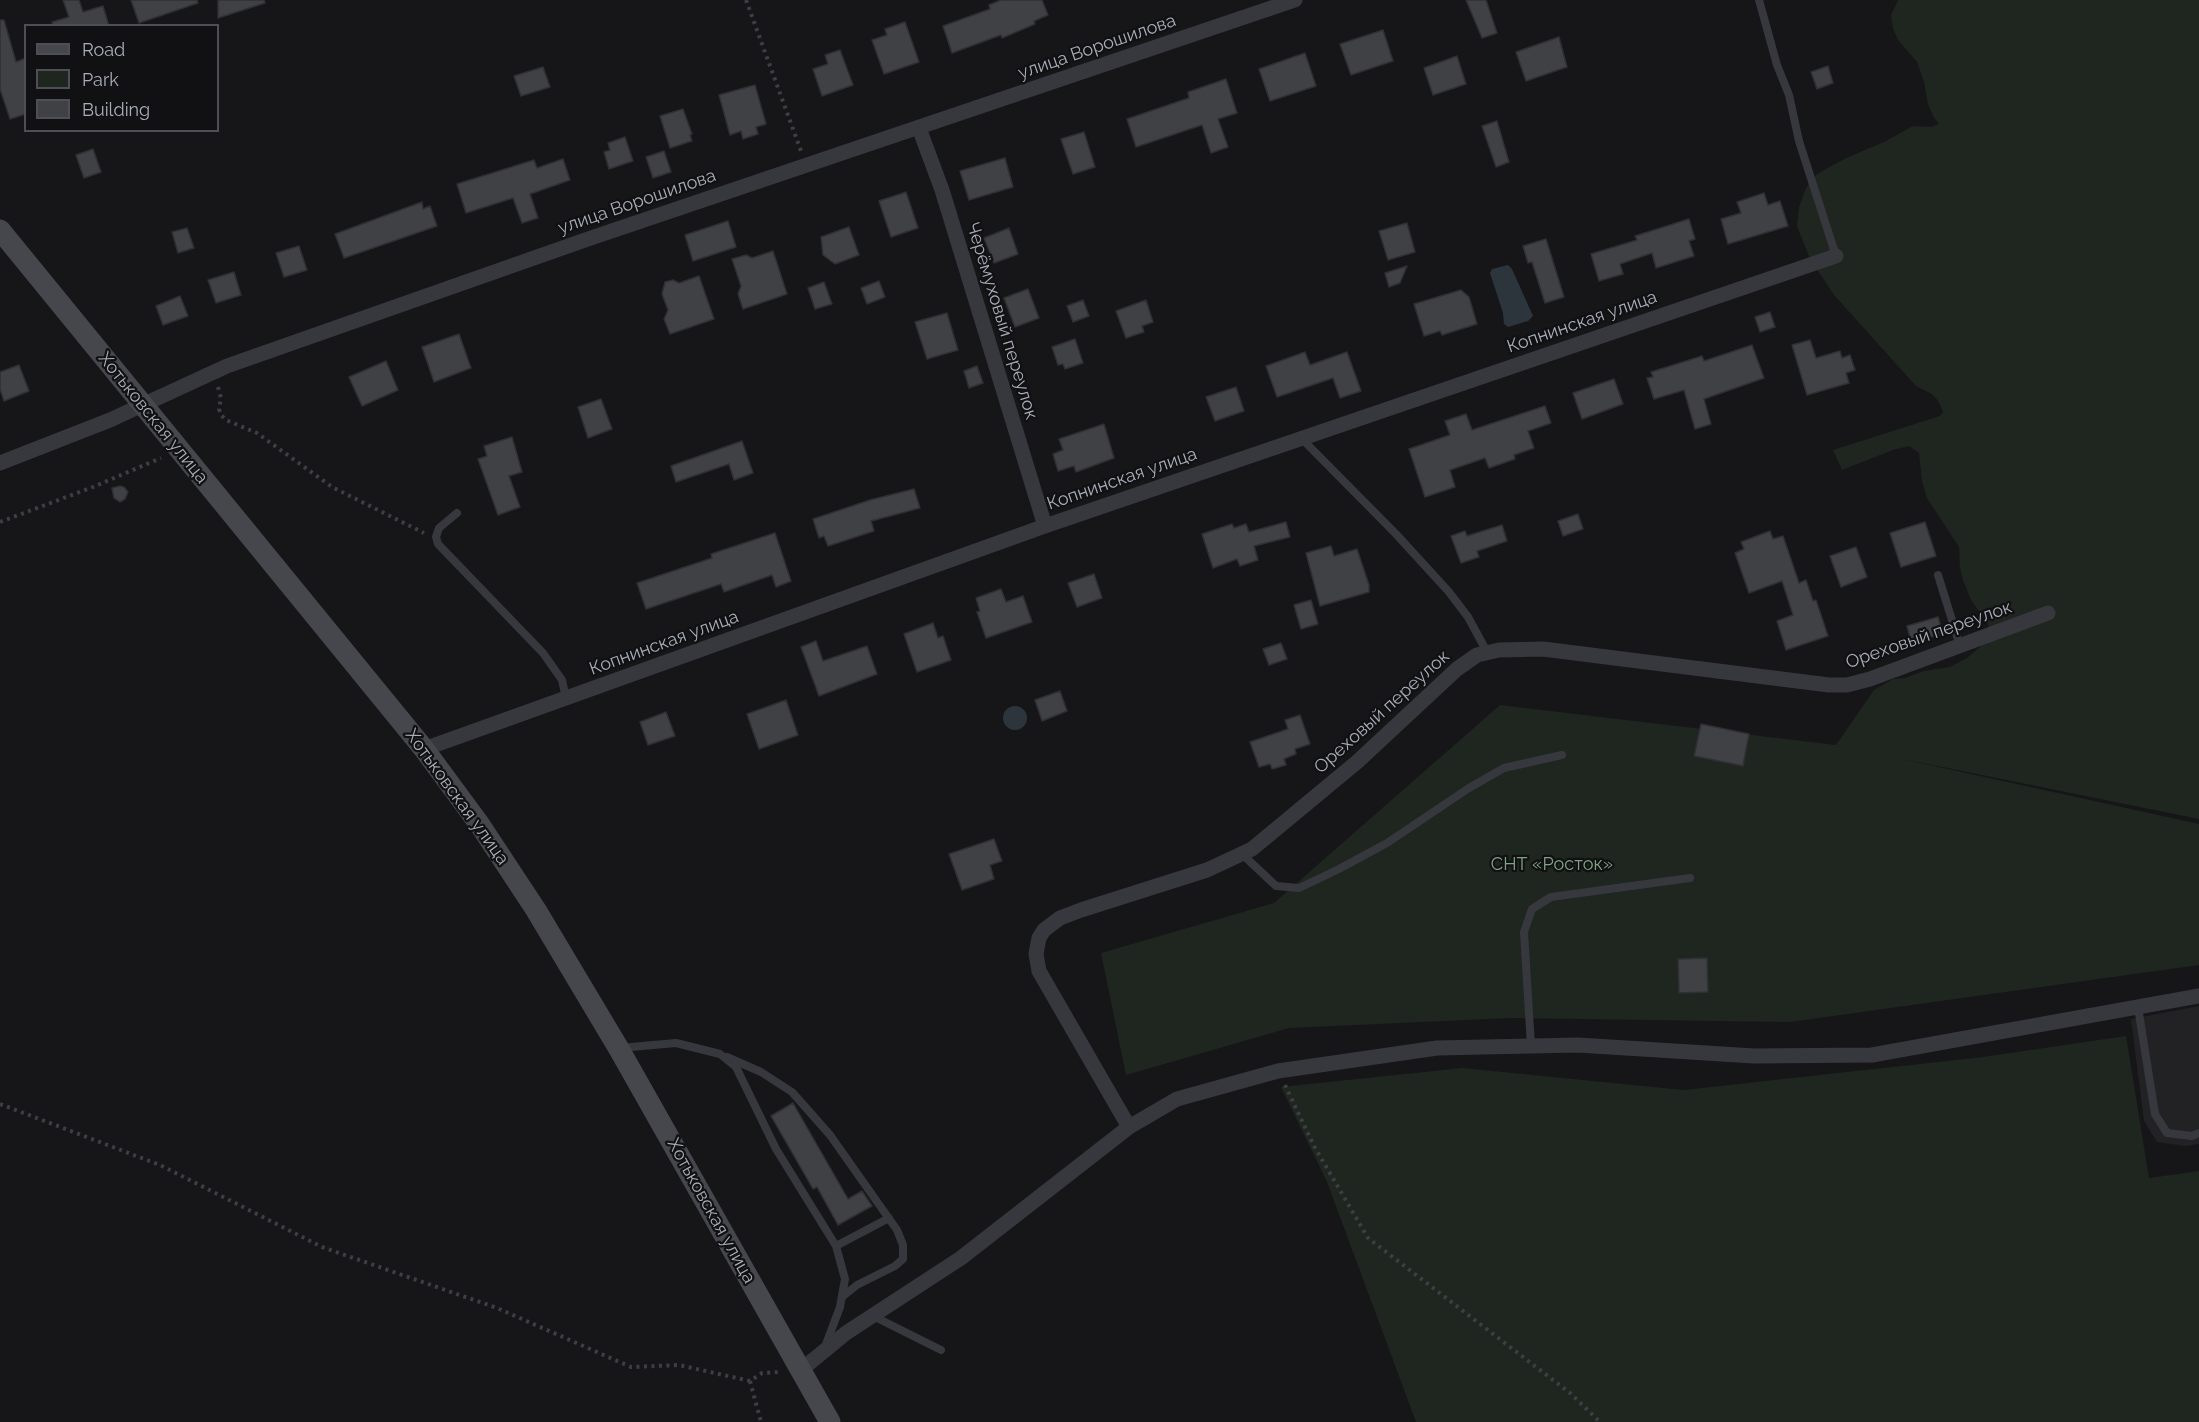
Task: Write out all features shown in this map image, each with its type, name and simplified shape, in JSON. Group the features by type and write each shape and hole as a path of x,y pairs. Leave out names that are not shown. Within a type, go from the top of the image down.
{"main road":[{"name":"Хотьковская улица","path":"0,230 424,750 480,825 530,900 619,1048 830,1422"}],"street":[{"name":"улица Ворошилова","path":"0,463 110,420 238,362 588,239 1295,0"},
{"name":"Черёмуховый переулок","path":"919,128 942,190 1045,526"},
{"name":"Копнинская улица","path":"424,750 1045,526 1836,256"},
{"name":"Ореховый переулок","path":"1129,1127 1049,992 1039,971 1036,954 1039,938 1044,930 1060,918 1206,870 1252,849 1349,769 1457,669 1477,655 1498,650 1543,649 1829,685 1847,685 1870,679 2048,613"},
{"path":"801,1370 846,1333 961,1258 1129,1127 1177,1099 1278,1071 1437,1048 1578,1045 1754,1056 1872,1055 2199,996"}],"lane":[{"path":"1759,0 1777,65 1789,95 1799,141 1836,256"},
{"path":"1301,438 1396,534 1449,592 1468,617 1487,652"},
{"path":"457,513 439,528 436,537 438,544 543,653 562,680 566,699"},
{"path":"1938,575 1960,645"},
{"path":"1242,854 1276,886 1299,888 1387,843 1468,788 1504,768 1562,755"},
{"path":"1531,1046 1524,932 1532,909 1551,897 1690,878"},
{"path":"2138,1007 2155,1114 2167,1133 2192,1136 2199,1133"},
{"path":"619,1048 676,1043 720,1054 761,1072 792,1092 830,1135 897,1230 903,1245 903,1259 895,1266 857,1285 842,1297"},
{"path":"720,1054 736,1067 776,1149 836,1246 845,1279 840,1307 824,1351"},
{"path":"836,1246 889,1218"},
{"path":"873,1316 941,1350"}],"path":[{"path":"746,0 806,166"},
{"path":"211,373 219,388 221,416 226,420 257,433 332,487 436,537"},
{"path":"0,522 162,458"},
{"path":"1278,1071 1314,1146 1368,1238 1570,1393 1600,1422"},
{"path":"0,1104 160,1165 322,1247 497,1308 631,1367 679,1365 750,1382"},
{"path":"750,1382 762,1373 801,1370"},
{"path":"750,1382 761,1422"}],"shaded area":[{"path":"1508,265 1512,269 1533,316 1528,321 1508,327 1504,324 1503,313 1490,273 1492,269"},
{"path":"1015,706 1023,710 1027,718 1023,726 1015,730 1007,726 1003,718 1007,710"},
{"path":"2199,1006 2199,1144 2185,1146 2157,1142 2144,1121 2131,1019"}],"green space":[{"name":"СНТ «Росток»","path":"1898,0 2199,0 2199,819 1898,758 2199,824 2199,965 1790,1022 1511,1018 1289,1028 1126,1075 1101,953 1274,903 1500,705 1836,745 1874,690 1893,679 1950,667 1967,658 1981,646 1989,634 1988,624 1971,600 1963,580 1959,547 1927,498 1922,481 1919,453 1909,446 1842,470 1833,450 1940,416 1943,412 1939,402 1932,394 1916,386 1834,295 1810,259 1797,226 1799,207 1806,188 1817,174 1913,126 1931,127 1939,124 1928,104 1917,62 1898,40 1893,28 1891,15"},
{"path":"2126,1036 2149,1178 2199,1171 2199,1422 1416,1422 1327,1182 1281,1087 1462,1068 1684,1090 1983,1057"}],"building":[{"path":"63,0 79,0 83,12 103,6 108,24 52,24 52,22 69,17"},
{"path":"131,0 197,0 198,3 139,23"},
{"path":"218,0 264,0 265,3 218,18"},
{"path":"1001,0 1042,0 1048,15 1034,21 1035,24 1002,38 1001,35 952,53 943,26 990,9 989,5"},
{"path":"1466,0 1486,0 1497,33 1482,38"},
{"path":"0,20 4,20 16,62 24,59 24,115 10,119 0,89"},
{"path":"905,22 919,62 884,74 872,40 887,35 885,29"},
{"path":"1383,30 1393,61 1351,75 1340,44"},
{"path":"1559,37 1567,67 1526,81 1516,52"},
{"path":"840,50 853,85 822,96 813,69 828,64 825,55"},
{"path":"1305,53 1316,86 1270,101 1259,69"},
{"path":"1457,56 1466,84 1433,95 1424,68"},
{"path":"1828,66 1833,83 1817,89 1811,72"},
{"path":"543,67 550,87 521,96 514,76"},
{"path":"1226,79 1237,113 1218,119 1228,147 1211,153 1202,125 1136,147 1127,119 1189,98 1188,92"},
{"path":"755,85 766,124 756,127 758,134 743,139 741,131 730,135 719,95"},
{"path":"683,109 692,134 690,135 692,141 670,148 660,116"},
{"path":"1497,121 1509,162 1496,167 1482,126"},
{"path":"1084,132 1095,167 1073,174 1061,139"},
{"path":"625,137 633,161 609,169 604,152 610,150 608,143"},
{"path":"93,149 101,172 84,178 76,155"},
{"path":"664,151 671,172 653,178 646,157"},
{"path":"1005,158 1013,187 969,200 960,171"},
{"path":"563,159 570,180 530,194 538,218 522,223 513,198 466,213 457,184 534,160 537,168"},
{"path":"906,192 918,228 891,237 879,201"},
{"path":"1764,193 1768,205 1780,201 1788,226 1728,244 1721,219 1741,213 1737,202"},
{"path":"422,202 423,209 430,206 437,226 344,258 335,234"},
{"path":"1689,219 1695,239 1689,241 1694,256 1656,268 1652,253 1620,264 1623,274 1599,281 1591,254 1637,240 1635,236"},
{"path":"728,221 736,247 693,261 685,235"},
{"path":"1407,223 1415,252 1388,260 1379,231"},
{"path":"849,227 859,255 835,264 823,255 821,237"},
{"path":"187,228 194,248 178,253 172,232"},
{"path":"1009,228 1018,254 994,263 984,238"},
{"path":"1546,239 1564,297 1545,303 1532,262 1528,263 1523,246"},
{"path":"299,246 307,270 284,277 276,253"},
{"path":"773,251 787,294 743,309 738,294 741,286 732,259 746,255 752,258"},
{"path":"1407,266 1400,283 1389,287 1385,273"},
{"path":"234,272 241,295 216,303 208,280"},
{"path":"699,276 714,319 670,334 664,319 668,310 662,294 665,282 673,280 679,283"},
{"path":"879,281 885,297 867,304 861,288"},
{"path":"824,282 832,304 815,309 808,288"},
{"path":"1028,289 1039,318 1015,327 1004,298"},
{"path":"1461,290 1469,297 1477,324 1442,335 1440,331 1424,336 1414,304"},
{"path":"180,296 188,316 163,325 156,306"},
{"path":"1083,300 1089,316 1073,322 1067,306"},
{"path":"1146,300 1153,322 1142,326 1144,332 1126,338 1116,311"},
{"path":"1770,312 1775,327 1760,332 1755,317"},
{"path":"947,313 958,350 927,359 915,322"},
{"path":"459,334 471,368 434,382 422,347"},
{"path":"1075,339 1083,363 1065,369 1063,364 1058,365 1052,347"},
{"path":"1810,340 1816,358 1840,351 1842,358 1850,355 1855,370 1846,373 1849,383 1807,395 1792,345"},
{"path":"1752,345 1764,378 1704,399 1711,424 1695,429 1684,390 1654,399 1647,378 1653,377 1651,372 1702,356 1704,361"},
{"path":"1305,352 1310,365 1347,352 1361,391 1340,398 1333,378 1277,397 1266,366"},
{"path":"386,361 398,390 362,406 349,377"},
{"path":"19,365 29,391 4,401 0,389 0,372"},
{"path":"977,366 983,383 969,388 964,371"},
{"path":"1614,379 1623,404 1582,419 1573,393"},
{"path":"1236,387 1244,411 1215,421 1206,397"},
{"path":"601,399 612,429 588,438 578,407"},
{"path":"1545,406 1551,423 1528,431 1534,448 1514,455 1515,459 1489,468 1485,458 1450,470 1455,487 1425,497 1409,449 1450,435 1445,421 1466,414 1472,430"},
{"path":"1104,424 1114,458 1076,472 1074,466 1058,471 1053,454 1063,450 1059,439"},
{"path":"512,437 522,472 509,476 520,507 498,515 478,459 487,456 484,446"},
{"path":"742,441 753,473 734,480 729,464 676,482 671,466"},
{"path":"120,486 128,492 125,499 120,502 114,498 112,488"},
{"path":"914,489 920,508 871,521 874,531 828,546 824,536 819,538 813,519 870,500"},
{"path":"1578,514 1583,529 1563,536 1558,521"},
{"path":"1286,522 1290,537 1254,546 1258,560 1240,566 1237,559 1213,568 1202,534 1232,524 1234,528 1246,524 1249,532"},
{"path":"1925,522 1936,556 1901,567 1890,533"},
{"path":"1502,525 1507,541 1477,551 1479,557 1461,563 1451,536 1465,531 1467,536"},
{"path":"1770,531 1773,539 1783,536 1799,583 1806,580 1813,601 1816,600 1828,636 1786,650 1777,621 1793,615 1782,581 1749,593 1735,553 1744,549 1741,542"},
{"path":"775,533 791,581 776,587 772,575 724,592 721,584 646,609 637,583 712,558 711,554"},
{"path":"1331,546 1334,556 1357,549 1369,585 1369,592 1320,606 1306,553"},
{"path":"1856,547 1867,577 1841,587 1830,556"},
{"path":"1094,574 1102,598 1077,607 1068,583"},
{"path":"1001,589 1006,602 1023,596 1032,622 986,638 977,612 980,611 976,598"},
{"path":"1311,600 1318,624 1301,629 1294,605"},
{"path":"1938,617 1943,634 1911,642 1907,626"},
{"path":"933,623 938,638 943,636 951,660 917,672 904,634"},
{"path":"816,641 823,661 867,646 877,674 819,696 801,647"},
{"path":"1281,643 1287,659 1269,665 1263,649"},
{"path":"1060,691 1067,711 1042,721 1035,700"},
{"path":"786,700 798,735 759,749 747,714"},
{"path":"666,712 675,736 648,745 640,722"},
{"path":"1300,715 1310,744 1295,749 1296,754 1284,759 1286,765 1272,769 1270,764 1259,767 1250,742 1288,729 1285,720"},
{"path":"1701,724 1749,734 1743,766 1694,756"},
{"path":"994,839 1002,861 990,865 994,879 962,890 949,854"},
{"path":"1707,958 1708,992 1679,993 1678,959"},
{"path":"793,1103 848,1199 862,1191 872,1206 838,1225 817,1187 813,1189 771,1116"}]}
